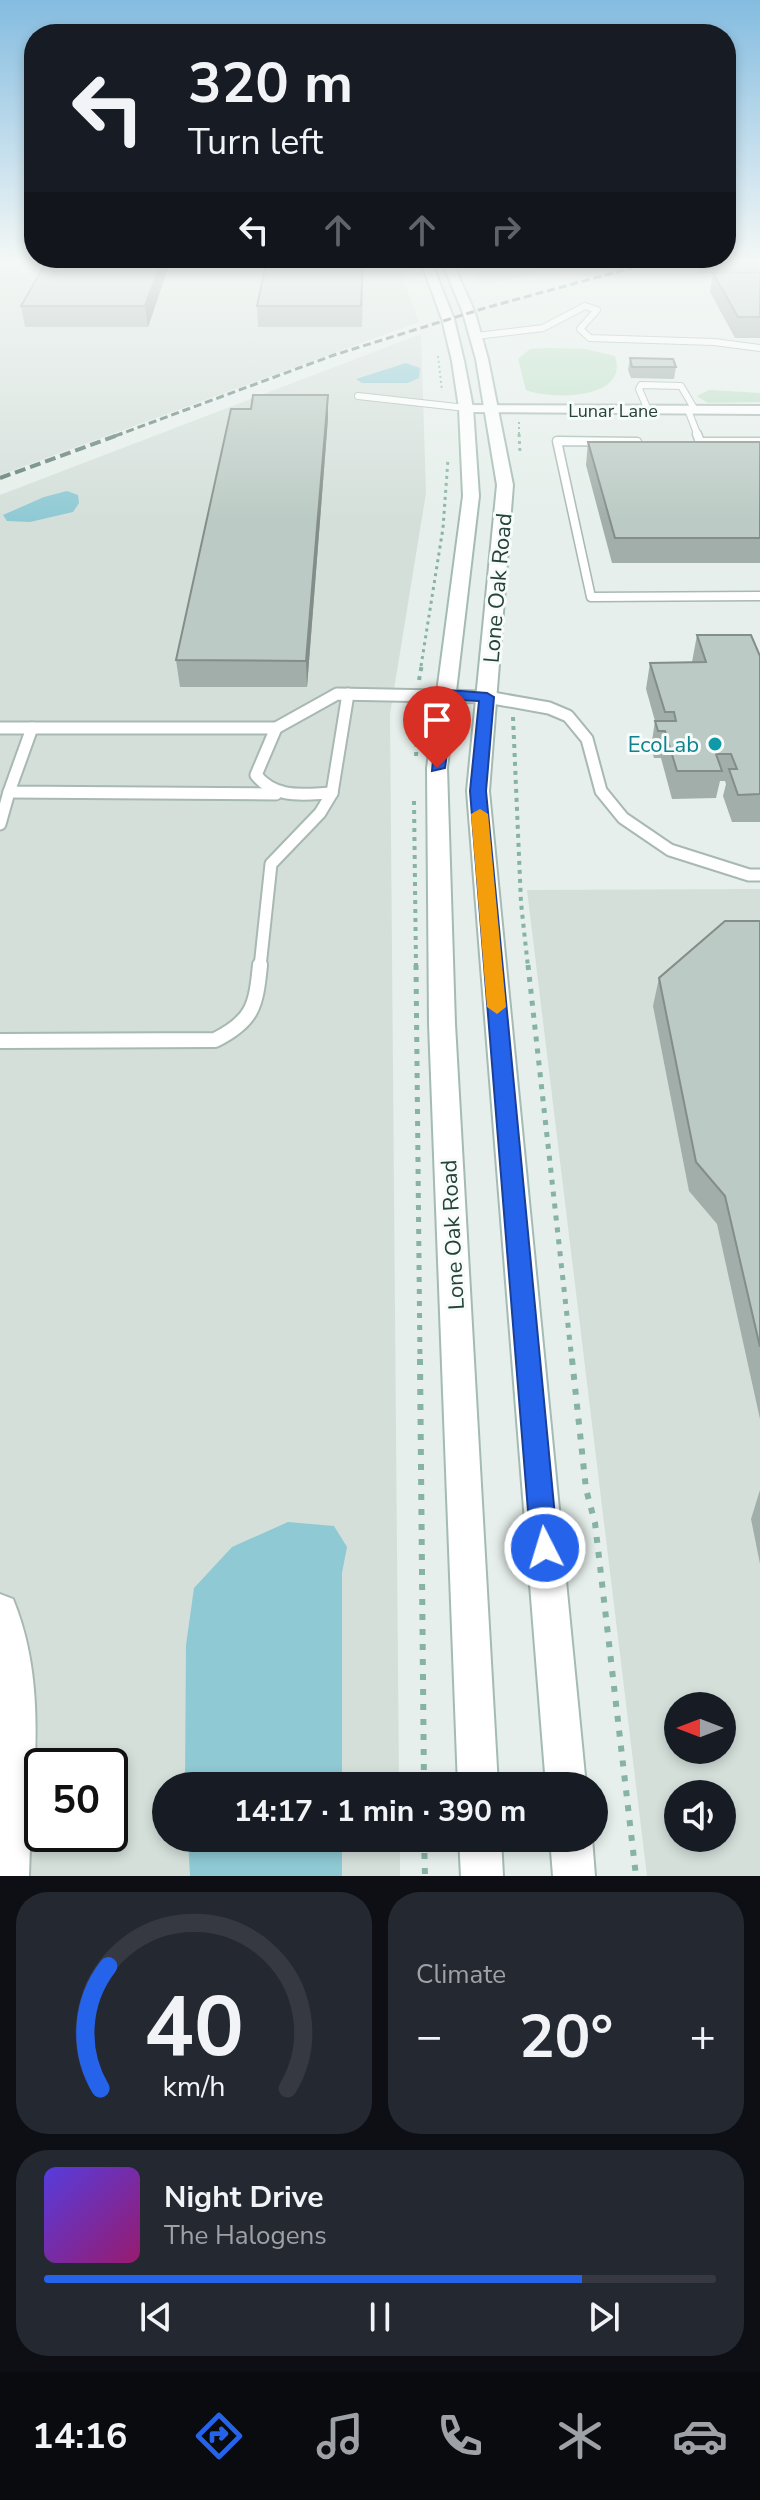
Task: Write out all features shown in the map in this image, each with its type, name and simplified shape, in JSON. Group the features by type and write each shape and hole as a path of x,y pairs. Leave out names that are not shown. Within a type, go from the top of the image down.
{"main road":[{"name":"Lone Oak Road","path":"454,347 466,408 471,496 437,768 442,1024 477,1772"},
{"name":"Lone Oak Road","path":"478,347 505,485 500,700 478,791 565,1772"},
{"name":"Lunar Lane","path":"466,408 491,411 760,410"},
{"path":"0,1612 12,1658 19,1726 8,1876"},
{"path":"481,1852 482,1876"},
{"path":"572,1852 574,1876"}],"lane":[{"path":"648,410 639,389 641,385 681,386 692,410 700,442"},
{"path":"358,396 466,408"},
{"path":"644,442 557,441 591,597 760,596"},
{"path":"686,442 760,442"},
{"path":"0,728 276,728 337,694 447,695 549,708 568,716 587,739 601,791 623,818 670,850 749,875 760,875"},
{"path":"0,1041 215,1040 241,1027 257,996 271,864 278,850 323,808 332,793 340,716 348,694"},
{"path":"0,824 32,728"},
{"path":"276,728 259,761 256,775 262,785 276,794"},
{"path":"9,792 332,793"}],"path":[{"path":"513,411 519,420 520,457"},
{"path":"500,700 586,1489 595,1523 636,1876"},
{"path":"424,1852 425,1876"}],"shaded area":[{"path":"0,347 352,347 0,475"},
{"path":"388,347 421,347 426,493 390,714 399,1772 152,1772 152,1852 400,1852 400,1876 0,1876 0,495"},
{"path":"760,889 760,1876 647,1876 527,890"}],"green space":[{"path":"530,349 585,349 615,356 617,371 611,381 600,389 586,393 553,395 526,390 518,359"},
{"path":"709,390 760,393 760,402 708,403 697,396"}],"water":[{"path":"406,363 420,368 419,378 408,383 362,383 356,379"},
{"path":"67,491 78,495 79,503 73,512 30,522 7,521 3,515 44,497"},
{"path":"288,1522 334,1526 347,1547 342,1573 342,1772 185,1772 186,1645 194,1588 232,1547"},
{"path":"189,1852 342,1852 342,1876 190,1876"}],"building":[{"path":"630,358 673,359 676,367 632,367"},
{"path":"253,395 328,395 306,661 176,660 231,409 251,409"},
{"path":"588,442 760,442 760,538 615,538"},
{"name":"EcoLab","path":"697,635 751,635 760,656 760,794 738,795 729,769 737,769 731,754 716,754 722,771 677,771 665,731 658,731 655,721 676,721 674,712 665,712 650,663 706,662"},
{"path":"725,921 760,921 760,1347 725,1196 696,1162 659,978"}],"railway":[{"path":"115,436 361,347"},
{"path":"0,478 121,434"}],"slow traffic":[{"path":"480,814 497,1007"}],"place":[{"name":"EcoLab","path":"715,744"}],"route":[{"path":"437,768 447,695 487,697 478,791 545,1548"}]}
